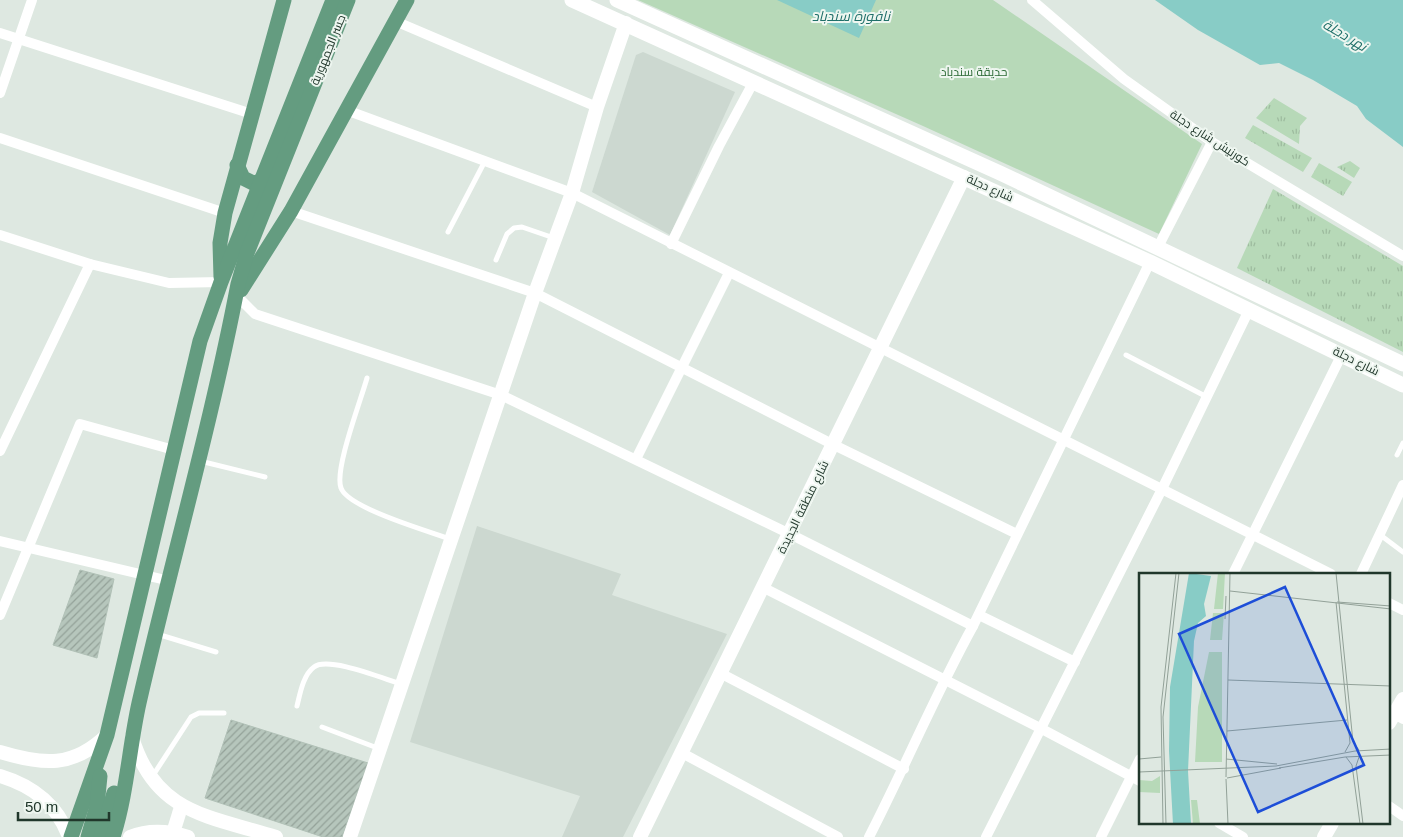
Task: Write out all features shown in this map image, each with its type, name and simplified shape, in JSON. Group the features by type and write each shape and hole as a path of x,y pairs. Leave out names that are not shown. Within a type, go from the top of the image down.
{"main road":[{"path":"221,282 219,264 225,213 284,0"},
{"name":"جسر الجمهورية","path":"302,99 333,0"},
{"name":"جسر الجمهورية","path":"302,99 348,0"},
{"path":"236,295 249,280 291,211 407,0"},
{"name":"شارع دجلة","path":"572,0 1150,262 1403,385"},
{"path":"624,3 626,23"},
{"name":"شارع دجلة","path":"624,3 1158,247 1403,364"},
{"path":"70,837 107,735 200,341 221,282 262,181 302,99"},
{"path":"101,837 132,737 247,253 302,99"},
{"path":"237,165 243,178 252,183 262,181"},
{"path":"113,837 124,793 132,737"},
{"path":"88,837 96,806 100,757"}],"street":[{"path":"0,93 32,0"},
{"name":"كورنيش شارع دجلة","path":"1032,0 1124,79 1212,142 1403,256"},
{"path":"394,21 597,107"},
{"path":"350,837 534,293 572,193 597,107 626,23"},
{"path":"0,33 252,114"},
{"path":"671,244 719,146 754,81"},
{"path":"346,110 572,193 880,350 1329,573"},
{"path":"0,138 225,213"},
{"path":"1158,247 1212,142"},
{"name":"شارع منطقة الجديدة","path":"640,837 722,674 964,177"},
{"path":"291,211 534,293 834,445 1017,534"},
{"path":"0,237 90,264 169,282 221,282"},
{"path":"870,837 904,769 944,680 979,615 1150,262"},
{"path":"0,451 90,264"},
{"path":"636,459 729,273"},
{"path":"236,295 255,314 501,395 790,534 973,626"},
{"path":"986,837 1162,490 1249,310"},
{"path":"1233,573 1342,354"},
{"path":"0,615 80,424 174,450"},
{"path":"1361,573 1403,485"},
{"path":"0,542 170,581"},
{"path":"764,588 1040,728 1136,779"},
{"path":"1390,604 1403,610"},
{"path":"979,615 1075,662"},
{"path":"722,674 904,769"},
{"path":"1396,719 1403,700"},
{"path":"0,752 28,760 50,762 71,758 91,749 107,735"},
{"path":"132,737 139,760 151,779 166,796 181,807 276,837"},
{"path":"682,753 838,837"},
{"path":"21,783 28,760"},
{"path":"1102,837 1136,779 1139,764"},
{"path":"0,776 21,783 49,803 62,820 70,837"},
{"path":"173,833 181,807"},
{"path":"1390,807 1403,816"},
{"path":"1221,824 1243,837"},
{"path":"1324,837 1331,824"},
{"path":"130,837 154,832 173,833 188,837"}],"lane":[{"path":"448,232 485,161"},
{"path":"496,260 508,234 514,228 522,227 554,238"},
{"path":"1126,355 1207,397"},
{"path":"367,378 339,473 341,489 352,501 373,512 451,540"},
{"path":"1396,455 1403,443"},
{"path":"198,461 265,477"},
{"path":"1379,534 1403,552"},
{"path":"156,634 216,652"},
{"path":"296,706 305,678 314,666 327,662 402,684"},
{"path":"151,779 191,717 199,713 224,713"},
{"path":"322,726 380,749"}],"shaded area":[{"path":"643,52 735,92 670,235 592,192 636,55"},
{"path":"477,526 621,574 612,595 727,634 623,837 562,837 580,796 410,742"}],"green space":[{"name":"حديقة سندباد","path":"638,0 993,0 1202,144 1159,234 923,126"},
{"path":"1274,98 1307,118 1300,126 1299,144 1256,118"},
{"path":"1253,125 1312,158 1303,172 1245,138"},
{"path":"1350,161 1360,168 1354,178 1337,167"},
{"path":"1319,163 1352,182 1343,196 1311,177"},
{"path":"1273,189 1403,266 1403,352 1237,268"}],"water":[{"name":"نافورة سندباد","path":"777,0 876,0 859,38"},
{"name":"نهر دجلة","path":"1155,0 1403,0 1403,147 1366,119 1357,106 1313,80 1279,63 1260,65 1198,30"}],"building":[{"path":"80,570 114,579 97,658 53,645"},
{"path":"231,720 368,763 342,837 323,837 205,798"}]}
